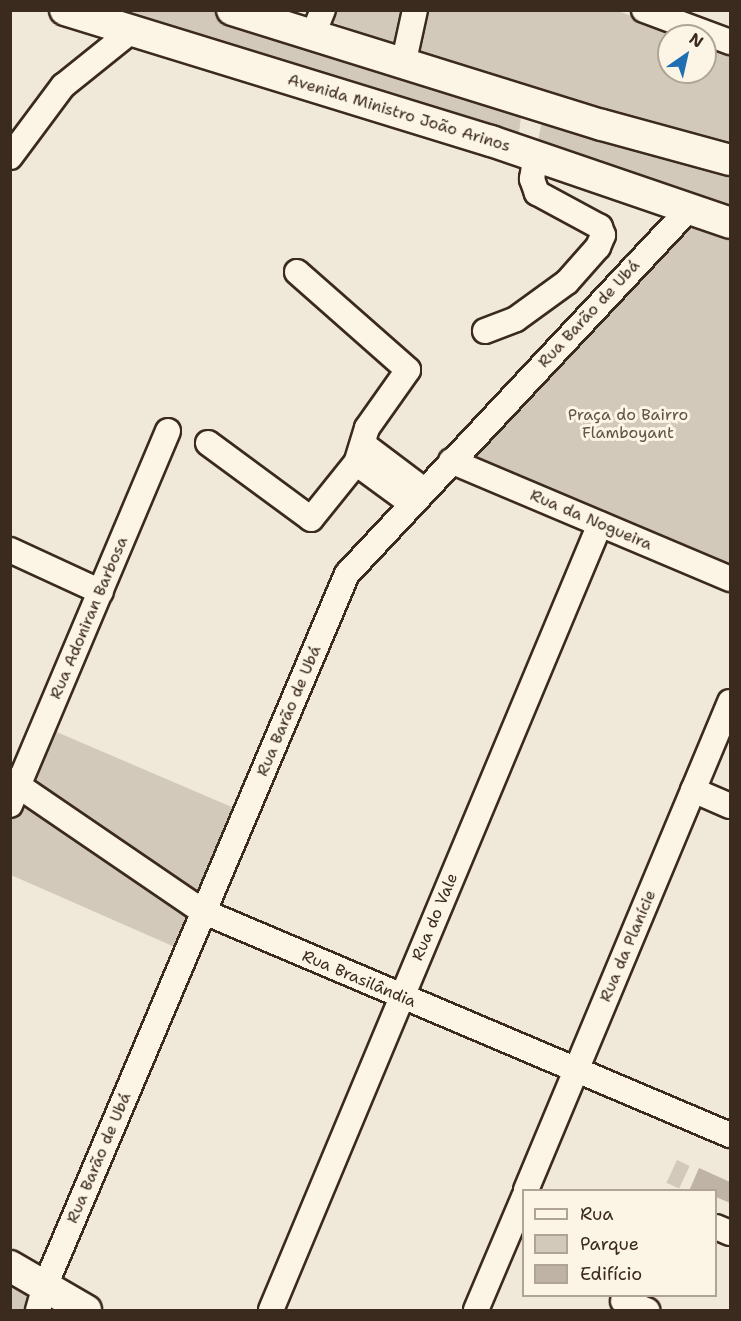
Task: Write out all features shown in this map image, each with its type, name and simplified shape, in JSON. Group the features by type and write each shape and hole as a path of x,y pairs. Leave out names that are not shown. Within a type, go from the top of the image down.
{"main road":[{"name":"Avenida Ministro João Arinos","path":"64,10 140,20 344,96 536,155 730,223"},
{"path":"232,10 318,24 403,64 730,160"},
{"path":"344,96 362,98 380,92 394,81 403,64"},
{"path":"10,1266 41,1298 75,1308"}],"street":[{"path":"403,64 415,10"},
{"path":"644,10 730,42"},
{"path":"10,157 63,86 140,20"},
{"path":"485,331 516,319 567,282 598,247 603,235 600,227 537,193 532,179 536,155"},
{"name":"Rua Barão de Ubá","path":"41,1298 202,911 347,574 690,208"},
{"path":"208,443 311,519 359,454 367,428 408,370 297,272"},
{"name":"Rua Adoniran Barbosa","path":"14,790 101,592 168,431"},
{"path":"359,454 418,497"},
{"name":"Rua da Nogueira","path":"451,461 730,579"},
{"name":"Rua do Vale","path":"271,1311 600,524"},
{"path":"10,550 101,592"},
{"name":"Rua da Planície","path":"527,1189 730,702"},
{"name":"Rua Brasilândia","path":"14,790 202,911 402,998 730,1135"},
{"path":"693,790 730,806"},
{"path":"476,1311 522,1202"},
{"path":"622,1302 647,1311"}],"green space":[{"path":"332,10 618,11 657,25 657,84 717,84 717,47 730,52 730,149 421,54 327,20"},
{"path":"92,11 214,11 522,109 518,141"},
{"path":"544,112 730,161 730,220 537,145"},
{"name":"Praça do Bairro Flamboyant","path":"690,208 730,223 730,579 451,461"},
{"path":"45,727 234,808 177,948 11,875 11,811"},
{"path":"677,1160 690,1166 679,1189 666,1183"},
{"path":"11,1283 57,1310 11,1310"}],"building":[{"path":"699,1168 730,1182 730,1203 717,1197 717,1189 690,1189"}]}
